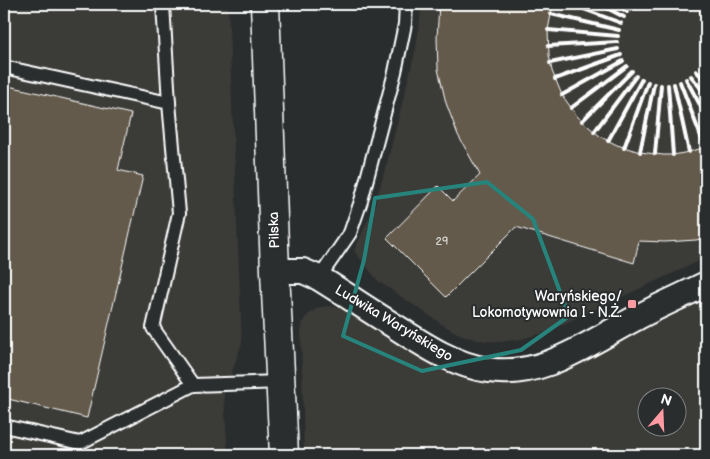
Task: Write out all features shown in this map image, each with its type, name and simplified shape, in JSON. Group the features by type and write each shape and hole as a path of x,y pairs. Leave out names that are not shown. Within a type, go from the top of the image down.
{"street":[{"name":"Pilska","path":"265,4 284,455"},
{"name":"Ludwika Waryńskiego","path":"275,271 303,271 319,278 441,354 463,364 487,370 506,371 526,370 553,362 706,284"}],"lane":[{"path":"163,4 179,213 153,328 193,385"},
{"path":"319,278 350,233 361,201 395,72 405,24 406,4"},
{"path":"4,67 170,103"},
{"path":"4,426 80,443 193,385 281,382"}],"highlighted area":[{"path":"487,182 533,219 569,316 521,350 422,371 343,336 364,260 375,198"}],"shaded area":[{"path":"4,4 228,4 242,343 224,395 228,455 4,455"},
{"path":"422,4 706,4 706,258 544,333 500,342 477,340 459,334 378,281 354,251 375,204 388,159 416,48"},
{"path":"706,296 706,455 304,455 301,328 304,319 320,307 330,306 348,310 410,350 436,364 459,375 485,382 529,381 557,373 588,359"}],"building":[{"path":"439,4 553,4 548,30 552,71 562,95 577,116 601,137 617,145 640,152 673,155 706,147 706,238 665,242 639,241 634,263 516,227 446,297 387,238 438,186 453,201 480,175 458,135 446,103 438,69"},
{"path":"4,85 131,114 118,170 143,176 87,418 4,398"}],"railway":[{"path":"570,4 621,23"},
{"path":"599,4 624,17"},
{"path":"617,4 627,12"},
{"path":"701,12 706,9"},
{"path":"551,14 619,30"},
{"path":"548,30 618,36"},
{"path":"548,46 617,42"},
{"path":"550,63 618,49"},
{"path":"555,79 621,55"},
{"path":"562,95 623,61"},
{"path":"571,108 627,66"},
{"path":"582,121 632,71"},
{"path":"696,71 706,81"},
{"path":"594,132 636,76"},
{"path":"691,76 706,95"},
{"path":"608,141 642,79"},
{"path":"686,79 706,116"},
{"path":"624,148 648,82"},
{"path":"680,82 705,147"},
{"path":"640,152 654,84"},
{"path":"674,84 689,152"},
{"path":"655,154 661,85"},
{"path":"668,85 673,155"}],"place":[{"name":"Waryńskiego/ Lokomotywownia I - N.Ż.","path":"632,304"}]}
